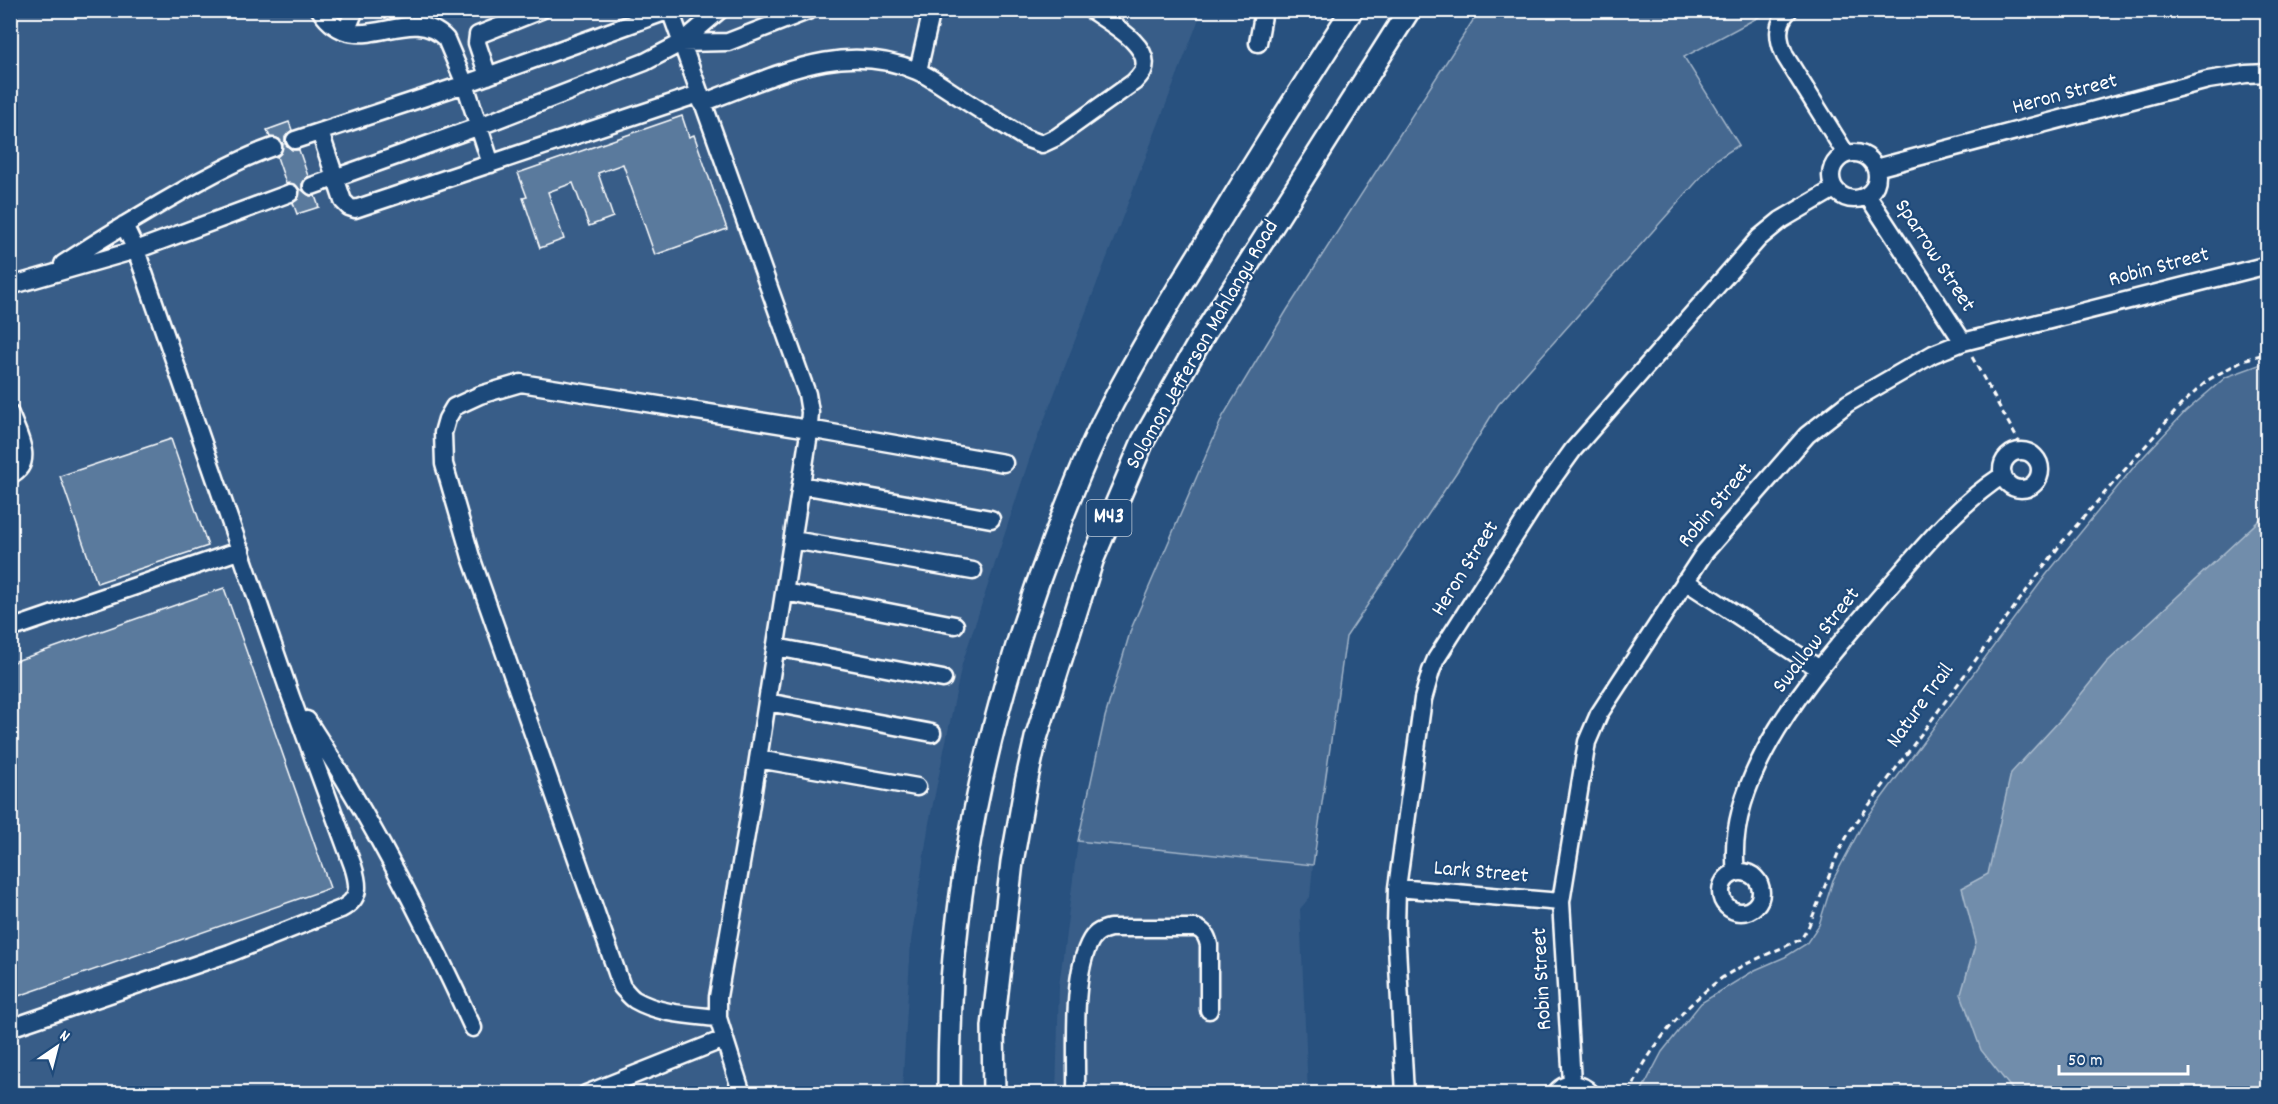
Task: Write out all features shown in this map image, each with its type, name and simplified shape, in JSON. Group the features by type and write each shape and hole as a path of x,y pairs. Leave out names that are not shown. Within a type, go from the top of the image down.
{"main road":[{"name":"Solomon Jefferson Mahlangu Road","path":"949,1094 952,982 962,891 972,828 990,741 1032,596 1067,504 1103,421 1154,327 1275,129 1352,10"},
{"name":"Solomon Jefferson Mahlangu Road","path":"993,1094 993,1027 1012,862 1026,783 1047,699 1092,561 1143,441 1198,344 1409,10"}],"street":[{"path":"320,10 328,20 354,33 413,21 430,26 446,39 465,84 491,164"},
{"path":"346,31 355,10"},
{"path":"488,76 477,43 478,35 541,10"},
{"path":"295,140 465,84 670,10 807,394 809,429 793,540 718,997 718,1018 742,1094"},
{"path":"312,186 480,126 645,62 681,43 720,10"},
{"path":"681,43 728,42 810,10"},
{"path":"918,71 932,10"},
{"path":"320,132 343,201 354,209 813,62 864,58 918,71 1025,138 1042,144 1057,137 1134,82 1143,70 1144,54 1137,44 1091,10"},
{"path":"1258,43 1264,10"},
{"path":"1789,10 1780,22 1778,38 1780,45 1846,154"},
{"name":"Heron Street","path":"1876,168 2208,80 2268,73"},
{"path":"50,273 124,225 211,175 253,153 273,147"},
{"path":"1860,153 1867,156 1876,168 1876,183 1867,195 1853,199 1846,198 1834,189 1831,181 1833,165 1838,158 1846,154 1860,153"},
{"name":"Heron Street","path":"1405,1094 1396,928 1397,888 1423,699 1436,659 1572,450 1759,238 1781,220 1834,189"},
{"path":"10,286 136,250 290,193"},
{"name":"Sparrow Street","path":"1867,195 1964,342"},
{"path":"10,1028 230,953 341,909 352,902 358,891 358,881 291,697 136,250 124,225"},
{"name":"Robin Street","path":"1572,1083 1562,902 1587,742 1592,728 1704,553 1813,430 1848,404 1933,354 1964,342 2268,265"},
{"path":"718,1018 653,1007 634,999 622,987 471,557 444,464 443,433 447,419 454,407 480,395 521,383 1004,463"},
{"path":"10,414 23,450 24,460 20,469 10,475"},
{"path":"2017,451 2024,451 2030,452 2039,461 2040,474 2029,488 2017,489 2006,482 2002,464 2006,458 2017,451"},
{"name":"Swallow Street","path":"1736,872 1734,854 1738,817 1752,778 1777,732 1818,668 1968,500 2003,475"},
{"path":"801,485 991,519"},
{"path":"793,540 973,571"},
{"path":"10,629 241,550"},
{"path":"1685,581 1818,668"},
{"path":"785,592 955,625"},
{"path":"776,648 943,680"},
{"path":"291,697 344,777 434,947 473,1028"},
{"path":"767,702 933,733"},
{"path":"758,759 916,787"},
{"name":"Lark Street","path":"1397,888 1562,902"},
{"path":"1077,1094 1080,981 1088,948 1100,930 1118,927 1201,930 1209,945 1209,1010"},
{"path":"586,1094 724,1039"},
{"path":"1554,1094 1564,1085 1572,1083 1586,1088 1592,1094"}],"path":[{"path":"1964,342 2024,451"},
{"name":"Nature Trail","path":"1630,1094 1634,1082 1661,1039 1689,1006 1719,980 1801,939 1808,928 1839,851 1850,831 2063,541 2181,405 2208,380 2243,360 2268,353"}],"shaded area":[{"path":"10,11 1202,11 1030,457 962,664 929,823 911,941 902,1093 11,1093"},
{"path":"1479,11 1770,11 1684,57 1739,145 1717,159 1498,405 1458,470 1346,637 1313,865 1078,841 1105,717 1131,629 1223,416 1287,310"},
{"path":"2267,362 2267,1093 1640,1094 1662,1052 1701,1003 1755,970 1785,957 1806,944 1819,925 1833,880 1864,822 2046,575 2133,468 2185,412 2226,377"},
{"path":"2267,513 2267,1093 2015,1093 1981,1050 1961,994 1976,942 1962,888 1988,874 2011,773 2062,718 2106,663"},
{"path":"1078,841 1313,865 1310,897 1300,909 1308,1093 1056,1094 1059,986"}],"building":[{"path":"682,116 689,137 694,135 727,229 655,255 623,164 598,173 613,217 589,226 573,183 548,192 564,239 540,248 523,198 527,197 518,173"},
{"path":"289,122 292,130 285,137 285,144 292,150 299,150 308,176 302,184 302,190 310,196 315,196 319,207 297,214 293,203 298,199 300,190 296,185 286,183 277,157 281,153 283,144 279,139 270,137 267,130"},
{"path":"171,439 208,546 97,583 60,476"},
{"path":"224,588 330,888 10,999 10,663"}]}
